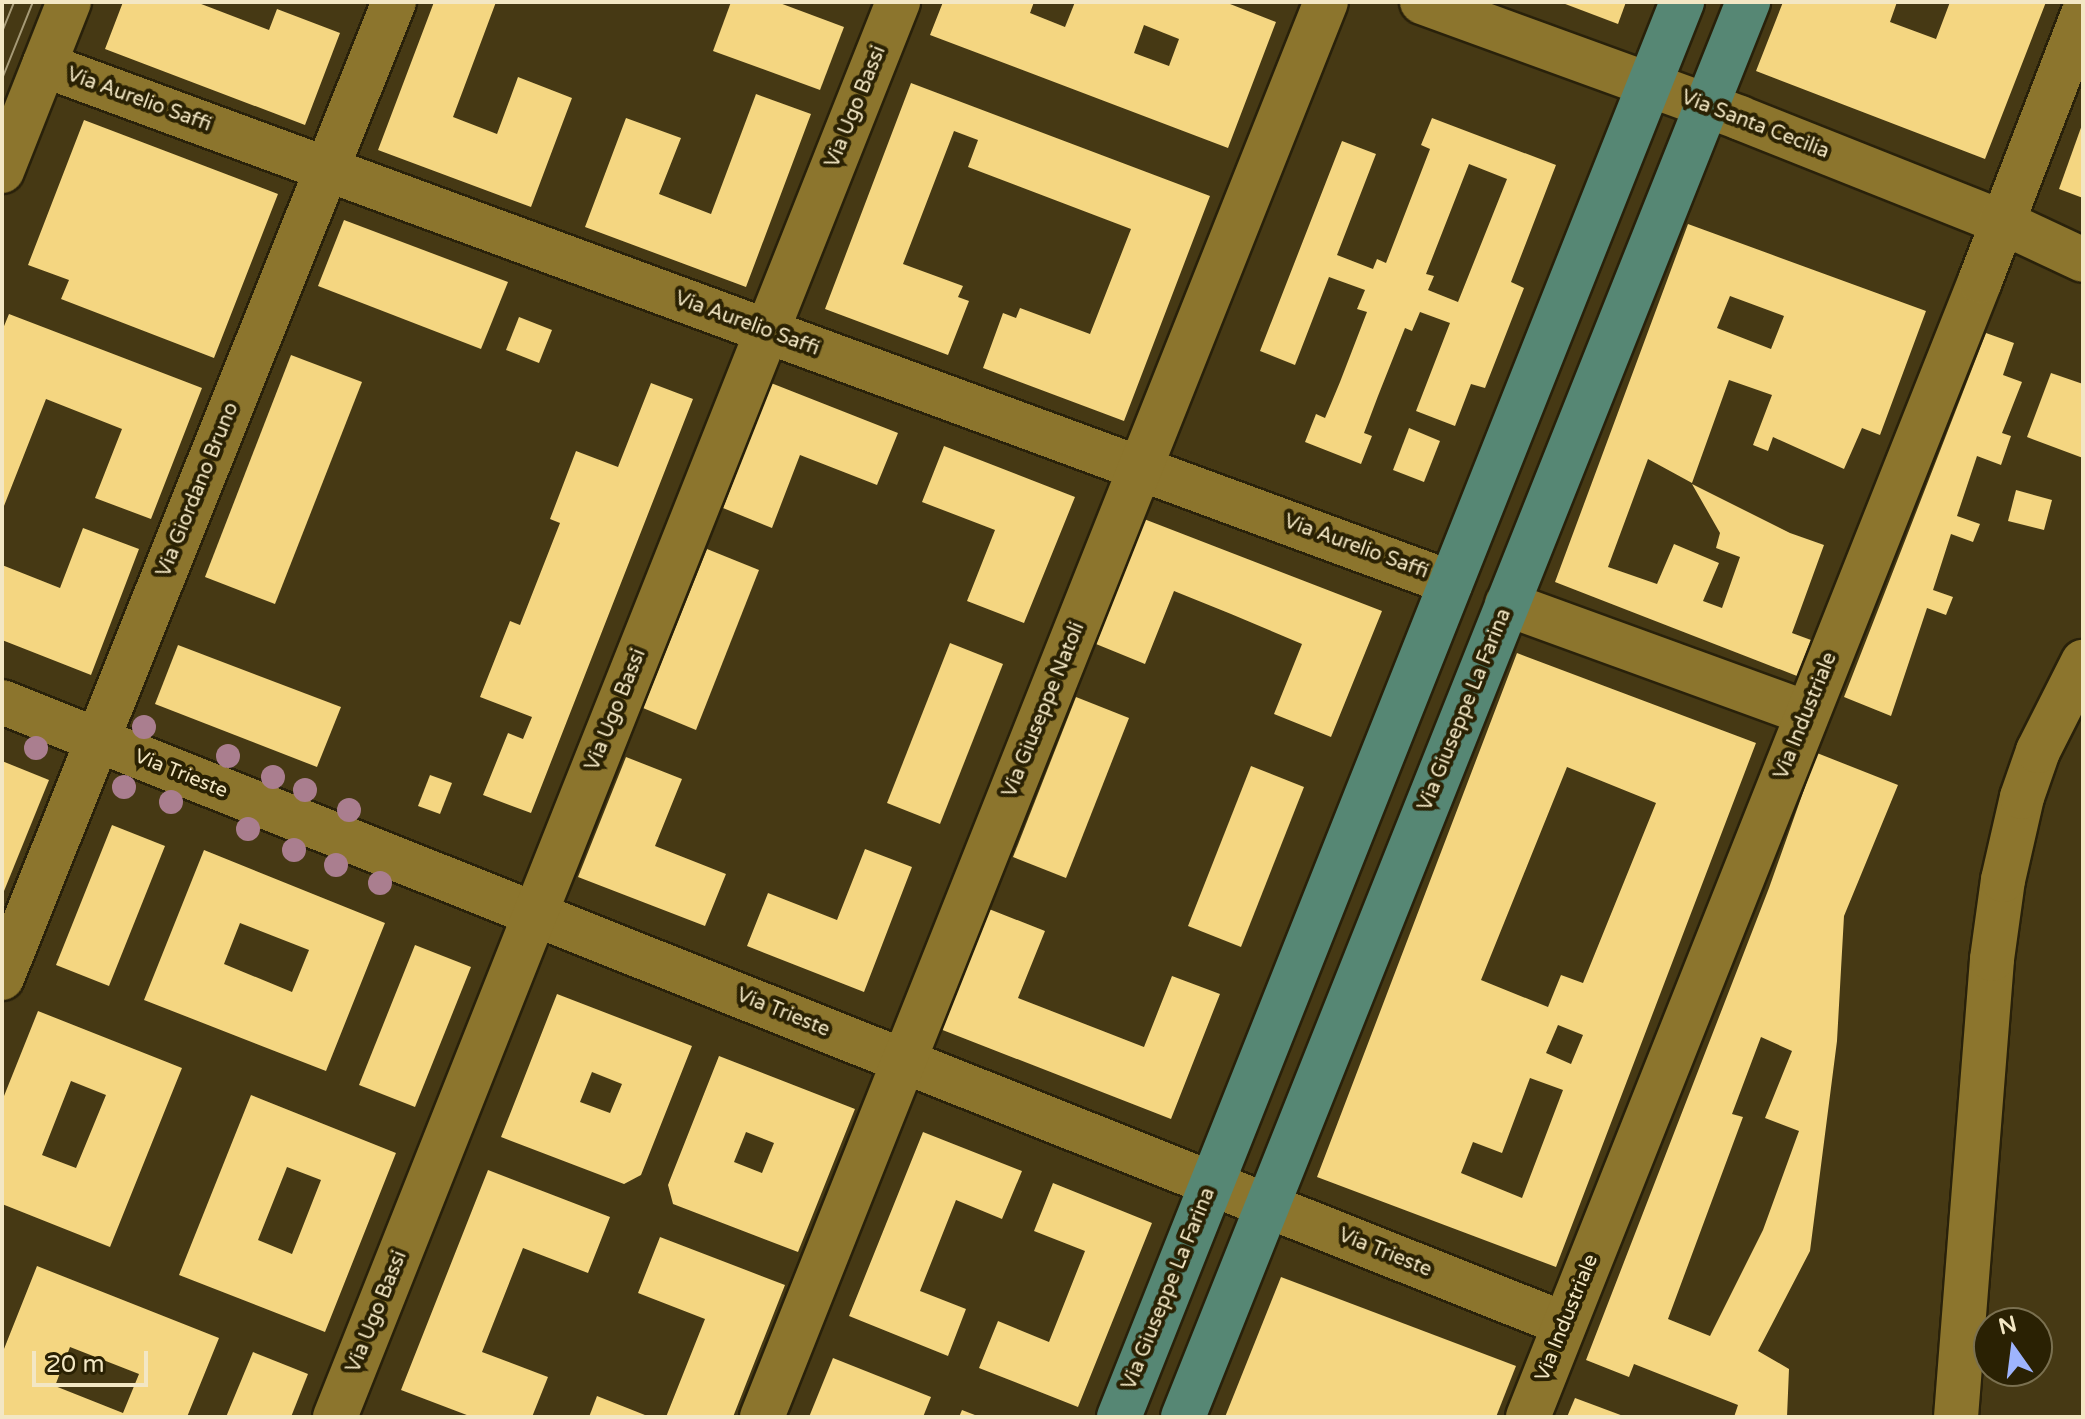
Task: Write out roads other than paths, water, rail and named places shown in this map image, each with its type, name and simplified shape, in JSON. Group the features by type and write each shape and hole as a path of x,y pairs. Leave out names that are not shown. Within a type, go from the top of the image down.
{"main road":[{"name":"Via Giuseppe La Farina","path":"1119,1417 1682,2"},
{"name":"Via Giuseppe La Farina","path":"1183,1417 1748,2"}],"street":[{"path":"2,171 69,2"},
{"name":"Via Giordano Bruno","path":"2,978 394,2"},
{"name":"Via Ugo Bassi","path":"335,1417 898,2"},
{"name":"Via Giuseppe Natoli","path":"762,1417 1326,2"},
{"name":"Via Santa Cecilia","path":"1422,2 1706,106 2002,222 2083,260"},
{"name":"Via Industriale","path":"1528,1417 2083,14"},
{"name":"Via Aurelio Saffi","path":"44,65 1451,583"},
{"path":"1507,604 1807,713"},
{"path":"1956,1417 1992,959 2003,880 2022,797 2038,751 2083,662"},
{"name":"Via Trieste","path":"2,702 1564,1324"}],"tram line":[{"path":"2,32 14,2"},
{"path":"2,79 33,2"}]}
